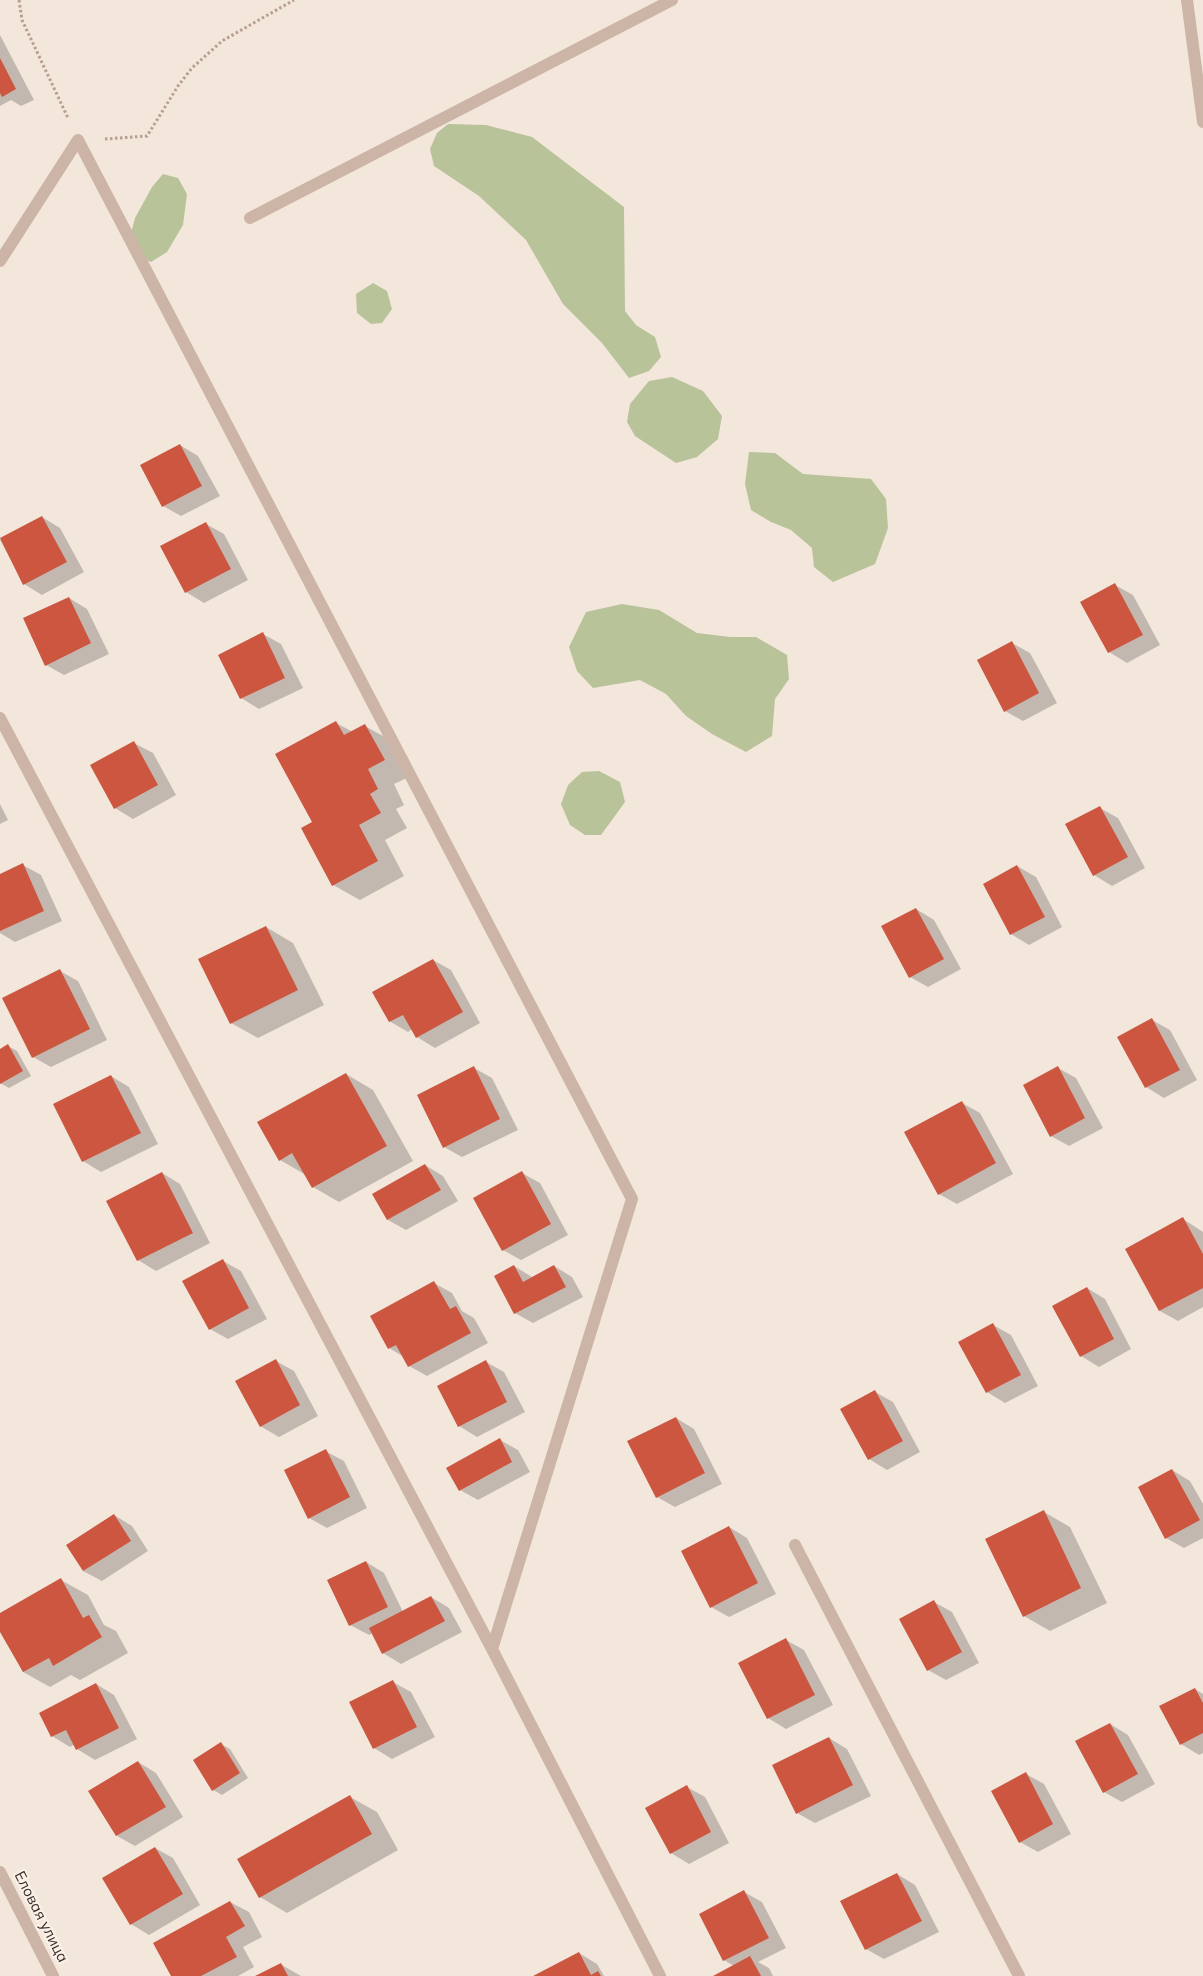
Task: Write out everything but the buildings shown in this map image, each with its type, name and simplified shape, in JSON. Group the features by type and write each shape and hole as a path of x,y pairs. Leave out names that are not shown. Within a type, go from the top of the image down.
{"street":[{"path":"250,218 672,0"},
{"path":"1187,0 1203,122"},
{"path":"0,260 78,140 632,1199 492,1649"},
{"path":"0,718 492,1649 660,1976"},
{"path":"795,1544 1019,1976"},
{"name":"Еловая улица","path":"0,1872 53,1976"}],"path":[{"path":"19,0 22,20 78,140 148,136 178,86 192,68 222,41 294,0"}],"green space":[{"path":"448,124 486,125 532,137 624,207 625,311 636,325 655,337 661,357 649,371 629,378 602,343 563,304 526,240 479,196 434,166 430,149 437,133"},
{"path":"163,174 178,178 187,194 183,225 167,252 151,262 140,257 128,245 135,218 152,187"},
{"path":"373,283 387,291 392,309 382,323 371,324 357,313 356,294"},
{"path":"672,377 703,391 722,416 718,439 697,457 676,463 635,436 627,422 630,404 649,381"},
{"path":"749,452 775,453 803,474 871,479 886,499 888,528 875,564 833,582 814,567 812,548 791,530 771,522 751,510 745,484"},
{"path":"622,604 659,610 697,633 730,637 756,637 787,655 789,679 775,699 772,736 746,752 712,734 686,716 666,694 640,680 593,688 577,671 569,647 586,612"},
{"path":"599,771 620,782 625,802 601,835 585,835 570,825 561,804 568,785 582,772"}]}
